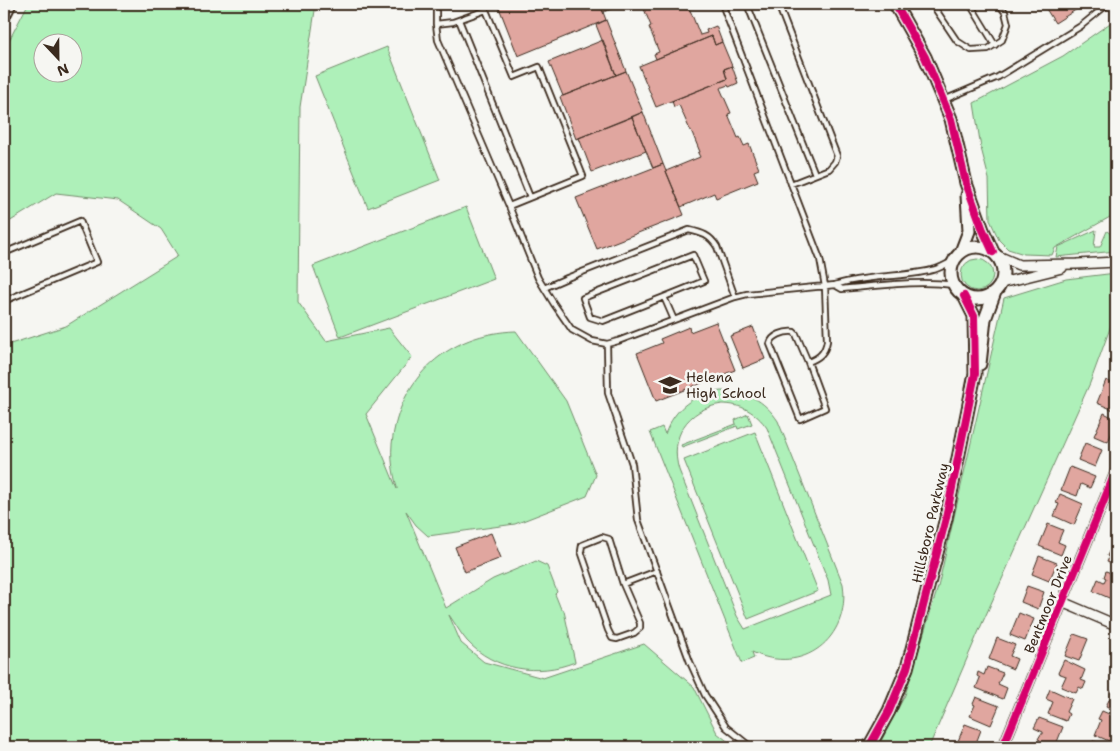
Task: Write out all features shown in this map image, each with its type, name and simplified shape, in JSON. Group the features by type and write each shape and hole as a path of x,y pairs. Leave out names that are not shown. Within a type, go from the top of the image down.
{"street":[{"path":"4,16 10,4"},
{"path":"895,4 925,57 951,119 966,183 983,231 1001,262 1003,276 998,287 988,296 980,299 964,296 954,286 951,278 953,261 961,252 969,231 966,183"},
{"path":"961,252 978,246 986,248 1018,265 1116,262"},
{"path":"998,287 1076,264"},
{"name":"Hillsboro Parkway","path":"974,374 981,363 985,318 998,287"},
{"name":"Hillsboro Parkway","path":"869,747 889,711 907,668 946,518 974,374 974,316 964,296"},
{"name":"Bentmoor Drive","path":"1003,747 1116,472"},
{"path":"1062,602 1116,625"}],"lane":[{"path":"436,4 438,40 538,278 572,330 592,341 607,344 618,341 747,294 835,285 845,282 904,275 933,270 953,261"},
{"path":"722,4 820,258 825,286 827,341 826,349 822,355 808,362"},
{"path":"747,4 815,174"},
{"path":"778,4 837,156 829,169 791,184"},
{"path":"933,4 957,42 971,50 988,50 1002,40 1008,24 1005,12 999,4"},
{"path":"970,4 995,45"},
{"path":"943,100 998,77 1081,26 1108,4"},
{"path":"436,24 453,22 486,10 514,77 539,67 584,176 509,206"},
{"path":"459,20 530,197"},
{"path":"4,253 80,221 97,262 4,301"},
{"path":"544,288 689,230 701,232 713,241 735,297"},
{"path":"693,255 704,281 664,297 603,321 590,317 583,298 693,255"},
{"path":"933,270 934,283"},
{"path":"835,285 842,289 934,283 954,286"},
{"path":"664,297 674,320"},
{"path":"790,331 794,332 808,362 825,408 800,419 770,344 771,340 790,331"},
{"path":"607,344 608,393 632,464 638,520 690,662 705,695 726,728 751,747"},
{"path":"602,537 608,539 623,584 640,623 640,628 634,633 617,640 612,638 608,630 581,551 582,545 602,537"},
{"path":"623,584 656,570"}],"green space":[{"path":"28,4 316,4 300,107 298,302 326,341 389,328 412,357 366,414 397,489 392,463 392,444 397,420 405,398 417,379 432,363 449,350 469,340 492,334 516,331 566,401 596,475 587,496 515,524 428,536 416,525 406,511 446,608 493,579 536,561 547,566 557,592 555,594 561,609 564,611 575,662 561,667 532,670 503,664 490,659 478,651 462,635 449,615 461,643 484,662 543,678 644,644 694,687 717,733 735,747 4,747 4,346 66,326 178,256 161,229 118,200 56,193 4,225 4,50"},
{"path":"1116,19 1116,222 1110,217 1055,248 1052,255 1024,254 1008,249 999,240 990,220 989,179 981,148 974,103 1063,56"},
{"path":"387,47 440,180 368,208 315,76"},
{"path":"466,207 494,279 340,337 313,266"},
{"path":"1096,230 1094,247 1100,247 1107,231 1116,238 1116,251 1056,257 1058,247"},
{"path":"977,259 983,260 988,264 992,269 992,281 988,286 983,290 977,291 971,290 966,286 962,281 961,275 962,269 966,264 971,260"},
{"path":"1116,273 1116,312 1090,383 929,747 878,747 905,695 938,587 1004,298 1066,279"},
{"path":"730,391 747,395 767,407 778,421 843,584 843,604 839,621 831,636 819,648 805,656 788,659 771,658 752,652 754,658 742,663 650,432 662,427 665,434 674,417 686,404 702,395","holes":["729,404 742,407 753,413 767,428 828,580 831,595 745,629 737,616 679,470 677,458 679,436 690,418 710,407"]},
{"path":"748,414 752,424 738,429 737,426 682,447 681,445 736,424 735,420"},
{"path":"755,432 818,591 748,619 684,460"}],"building":[{"path":"600,4 606,20 518,56 498,5"},
{"path":"600,4 624,4 603,12"},
{"path":"642,4 686,4 700,35 707,33 706,30 716,26 722,42 715,45 712,36 656,59 654,54 659,52"},
{"path":"1043,4 1085,4 1055,23"},
{"path":"606,20 626,71 616,75 596,25"},
{"path":"712,36 715,45 722,42 732,66 724,69 727,79 656,107 639,66"},
{"path":"603,40 616,75 563,96 549,62"},
{"path":"732,66 738,83 720,88 731,113 728,114 738,138 740,137 744,146 749,144 759,169 754,171 758,181 716,198 714,193 681,207 666,171 700,157 698,153 700,152 679,105 674,107 672,101 727,79 724,69"},
{"path":"626,71 643,112 576,139 560,97"},
{"path":"643,112 663,164 653,168 632,117"},
{"path":"632,117 646,151 592,172 579,138"},
{"path":"663,164 684,215 597,249 576,198"},
{"path":"716,322 735,370 656,401 637,353 662,343 660,339 689,327 690,332"},
{"path":"753,327 765,359 743,368 730,336"},
{"path":"1106,380 1116,385 1116,411 1097,403"},
{"path":"1104,413 1116,419 1108,442 1094,436"},
{"path":"1085,443 1102,450 1095,467 1078,460"},
{"path":"1070,467 1095,477 1090,488 1081,484 1077,496 1061,490"},
{"path":"1060,494 1083,504 1074,525 1054,516 1059,504 1056,503"},
{"path":"1048,524 1063,530 1058,542 1065,545 1061,555 1039,546"},
{"path":"491,533 501,558 465,572 455,547"},
{"path":"1113,543 1116,545 1116,566 1107,562 1109,557 1107,556"},
{"path":"1039,556 1057,563 1049,581 1032,574"},
{"path":"1106,571 1116,575 1116,601 1093,591 1098,579 1104,582"},
{"path":"1027,586 1044,592 1038,609 1021,602"},
{"path":"1019,613 1034,619 1025,641 1010,635"},
{"path":"1074,634 1088,639 1079,661 1065,656"},
{"path":"997,638 1015,645 1010,656 1017,659 1013,669 989,659"},
{"path":"1064,660 1085,670 1081,680 1086,682 1083,689 1079,687 1076,693 1061,687 1066,676 1058,673"},
{"path":"987,667 1003,673 998,684 1007,688 1003,699 976,688 980,678 977,676 978,672 984,675"},
{"path":"1116,684 1116,711 1106,706"},
{"path":"1050,689 1072,699 1066,712 1069,714 1066,721 1048,714 1053,702 1046,699"},
{"path":"976,697 999,706 991,725 970,716"},
{"path":"1102,711 1116,717 1114,730 1116,731 1116,744 1095,735 1101,720 1098,719"},
{"path":"1039,718 1063,727 1055,747 1045,747 1038,744 1040,740 1038,739 1043,732 1034,728"},
{"path":"965,724 981,730 976,743 982,745 981,747 956,746"},
{"path":"1093,741 1107,746 1090,747"}],"cycle path":[{"path":"895,4 925,57 951,119 966,183 993,252"},
{"path":"869,747 889,711 907,668 946,518 975,374 974,316 964,296"},
{"path":"1003,747 1116,471"}],"place":[{"name":"Helena High School","path":"670,385"}]}
